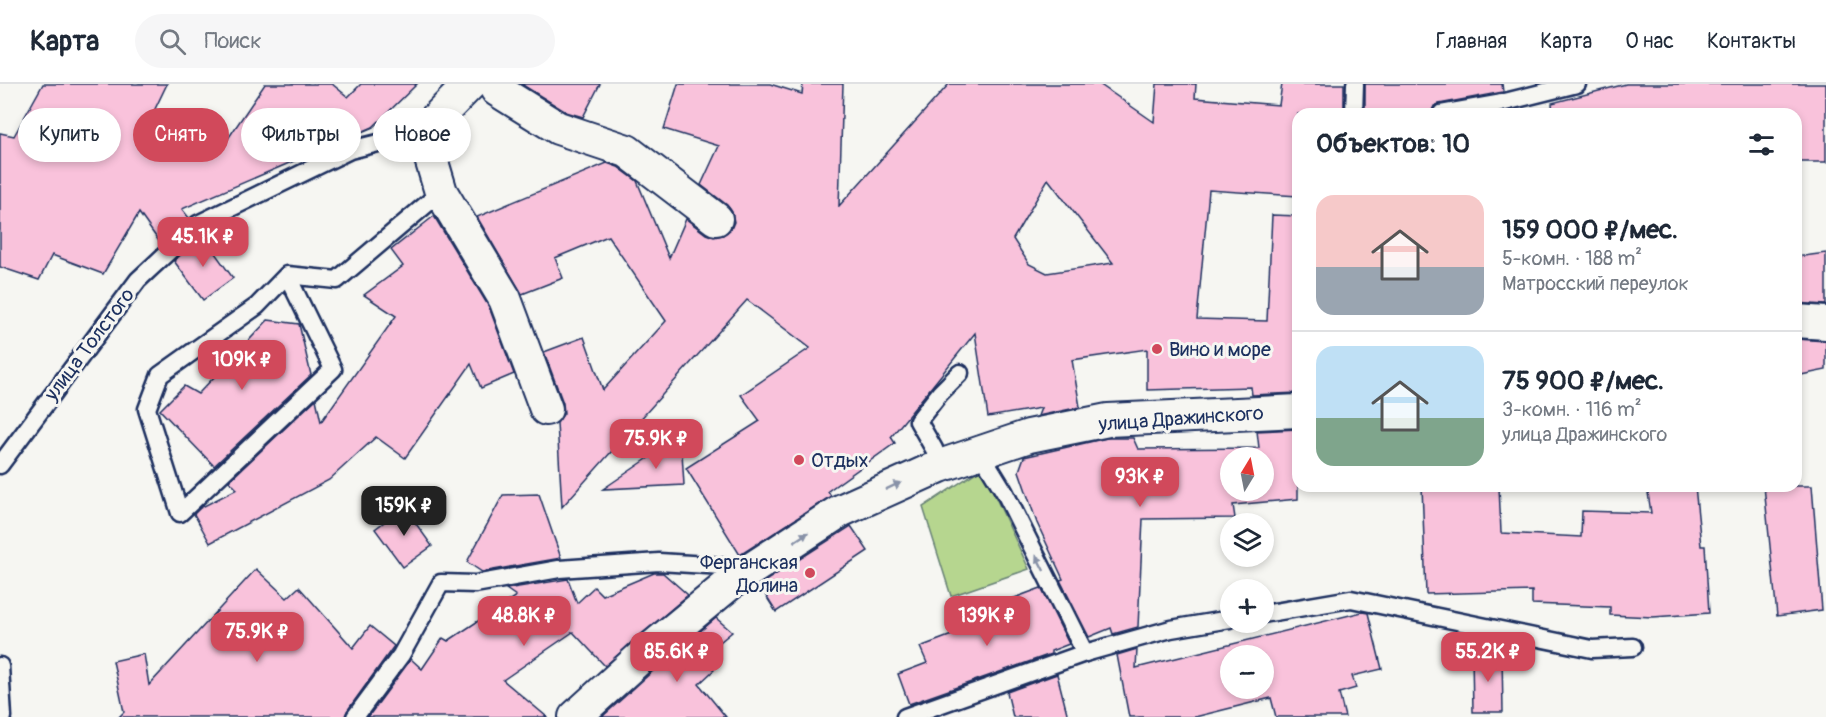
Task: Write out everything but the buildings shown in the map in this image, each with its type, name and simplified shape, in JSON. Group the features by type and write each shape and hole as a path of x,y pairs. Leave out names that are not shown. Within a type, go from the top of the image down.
{"street":[{"path":"446,108 470,84"},
{"path":"494,84 497,90 558,128 627,151 716,219"},
{"path":"432,162 441,192 505,298 546,409"},
{"path":"1802,321 1826,322"},
{"name":"улица Дражинского","path":"575,717 642,656 733,581 840,511 940,466 1029,436 1108,420 1292,411"}],"lane":[{"path":"1354,108 1355,84"},
{"path":"1475,108 1577,84"},
{"name":"улица Толстого","path":"0,465 138,280 198,224 350,150 373,144"},
{"path":"287,275 337,280 441,192"},
{"path":"287,275 333,369 180,513 147,409 160,375 258,306 287,275"},
{"path":"940,466 934,448 918,421 939,393 960,373"},
{"path":"976,453 985,460 1004,491 1085,653"},
{"path":"355,717 400,655 441,583 475,584 559,569 658,562 723,566 733,581"},
{"path":"1274,612 1351,598 1592,649 1633,647"},
{"path":"905,717 1085,653 1171,629 1220,621"},
{"path":"0,666 3,717"}],"green space":[{"path":"982,468 1029,569 951,596 923,507"}],"place":[{"name":"Вино и море","path":"1157,349"},
{"name":"Отдых","path":"799,460"},
{"name":"Ферганская Долина","path":"810,573"}]}
